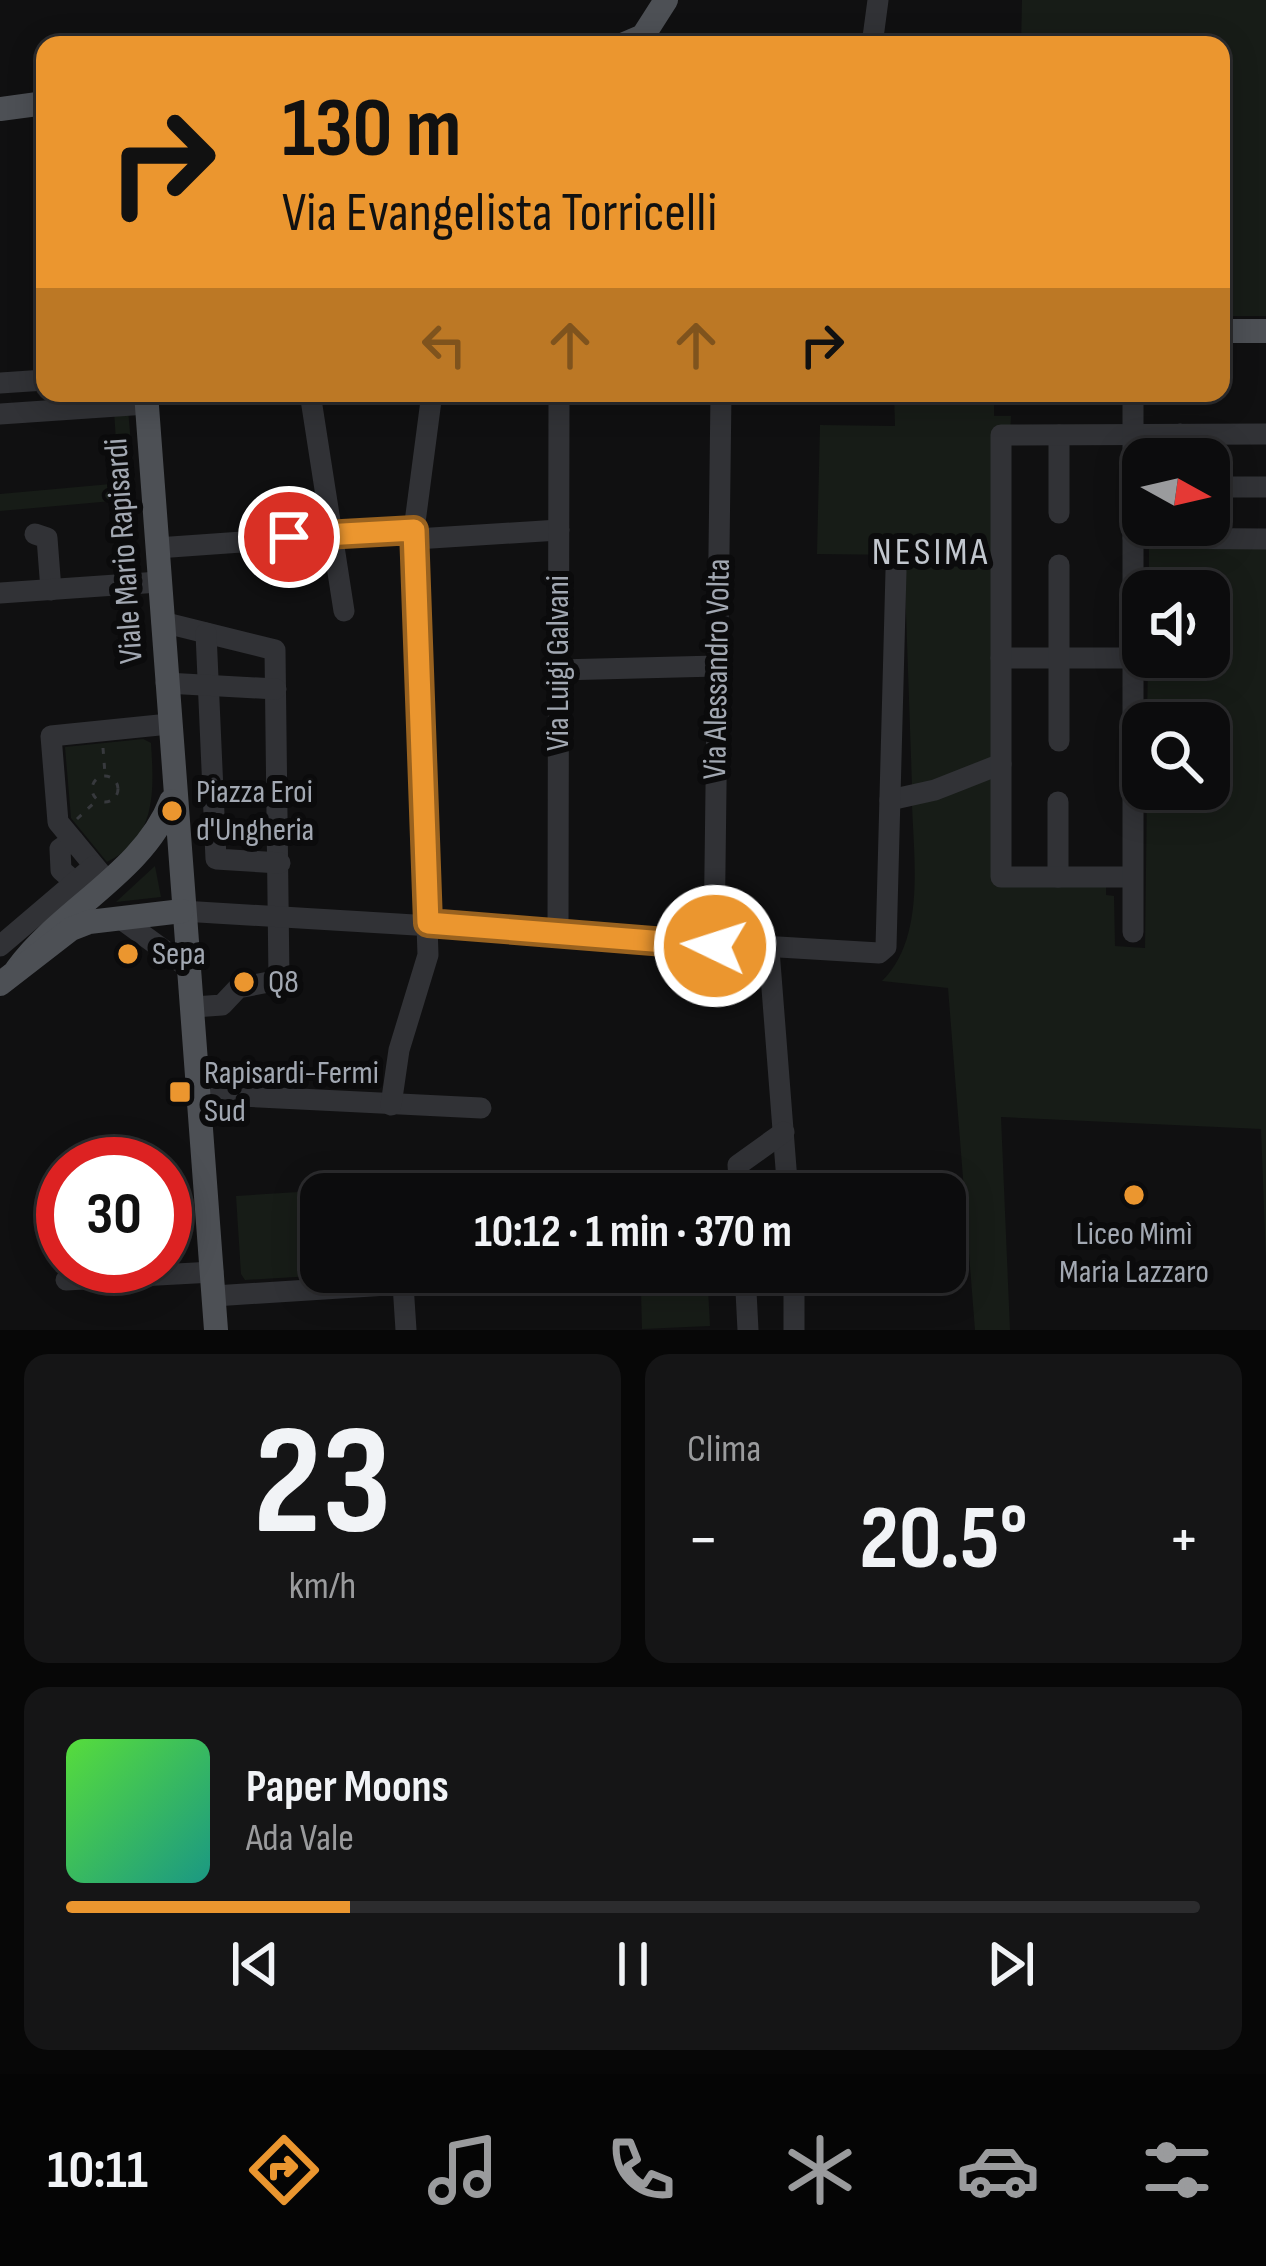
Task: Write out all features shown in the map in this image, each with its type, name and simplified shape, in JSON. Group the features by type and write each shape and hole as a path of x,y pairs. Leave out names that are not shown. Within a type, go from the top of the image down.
{"main road":[{"path":"641,36 666,0"},
{"path":"0,109 36,104"},
{"path":"1230,331 1266,331"},
{"name":"Viale Mario Rapisardi","path":"147,402 178,862 193,988"},
{"path":"8,976 106,872 157,832 174,793"},
{"path":"106,872 161,854 178,862"},
{"path":"8,976 71,929 182,911"},
{"path":"193,988 216,1330"}],"street":[{"path":"873,36 878,0"},
{"path":"0,383 36,381"},
{"path":"0,414 118,402"},
{"path":"311,402 344,611"},
{"path":"391,1105 403,1035 424,984 428,923 415,534 431,402"},
{"name":"Via Luigi Galvani","path":"558,934 559,402"},
{"name":"Via Alessandro Volta","path":"715,946 721,402"},
{"path":"1132,402 1132,438"},
{"path":"1180,434 1180,438"},
{"path":"1132,877 1000,877 1001,435 1266,434"},
{"path":"1059,435 1059,513"},
{"path":"1230,487 1266,487"},
{"path":"157,548 333,534 559,530"},
{"path":"35,535 47,538 51,590"},
{"path":"1230,536 1266,539"},
{"path":"1058,740 1059,566"},
{"path":"182,911 428,923 871,957 886,947 896,571"},
{"path":"0,593 159,582"},
{"path":"121,919 193,988 222,1004 238,988 279,980 287,914 280,863 275,650 162,622"},
{"path":"206,633 216,859 280,863"},
{"path":"1001,658 1122,658"},
{"path":"558,670 717,667"},
{"path":"1132,678 1132,932"},
{"path":"0,946 76,883 106,872 73,832 58,822 51,736 168,704 209,686 276,688"},
{"path":"890,800 935,790 1001,764"},
{"path":"1058,802 1058,877"},
{"path":"73,832 60,849 61,870 76,883"},
{"path":"769,950 787,1173"},
{"path":"200,1094 481,1108"},
{"path":"739,1173 739,1165 784,1132"},
{"path":"192,1283 404,1284 406,1330"},
{"path":"746,1293 748,1330"},
{"path":"794,1293 794,1330"}],"path":[{"path":"103,741 105,776"},
{"path":"98,800 110,801 117,795 116,782 105,776"},
{"path":"98,800 93,784 105,776"},
{"path":"73,832 98,800"}],"shaded area":[{"path":"1022,0 1266,0 1266,316 1230,316 1230,36 1021,36"},
{"path":"894,402 994,402 994,416 1011,416 993,757 942,781 912,786 904,555 817,554 820,425 895,426"},
{"path":"128,409 132,456 117,457 114,410"},
{"path":"133,482 135,499 0,511 0,494"},
{"path":"1149,546 1266,547 1266,1261 1261,1129 1001,1117 1010,1330 975,1330 948,988 882,981 896,964 911,922 912,805 941,799 993,774 993,884 1106,885 1106,895 1114,896 1115,946 1145,948 1147,810 1230,810 1230,702 1147,702 1148,678 1230,678 1230,570 1149,570"},
{"path":"143,739 151,743 149,812 135,840 107,862 71,818 65,747"},
{"path":"155,866 161,897 116,902"},
{"path":"300,1192 300,1277 245,1280 236,1196"},
{"path":"641,1293 708,1293 710,1326 642,1329"}],"place":[{"name":"Piazza Eroi d'Ungheria","path":"172,811"},
{"name":"Sepa","path":"128,954"},
{"name":"Q8","path":"244,982"},
{"name":"Rapisardi-Fermi Sud","path":"180,1092"},
{"name":"Liceo Mimì Maria Lazzaro","path":"1134,1195"}],"district":[{"name":"NESIMA","path":"931,552"}],"route":[{"path":"289,537 414,530 419,565 428,923 715,946"}]}
